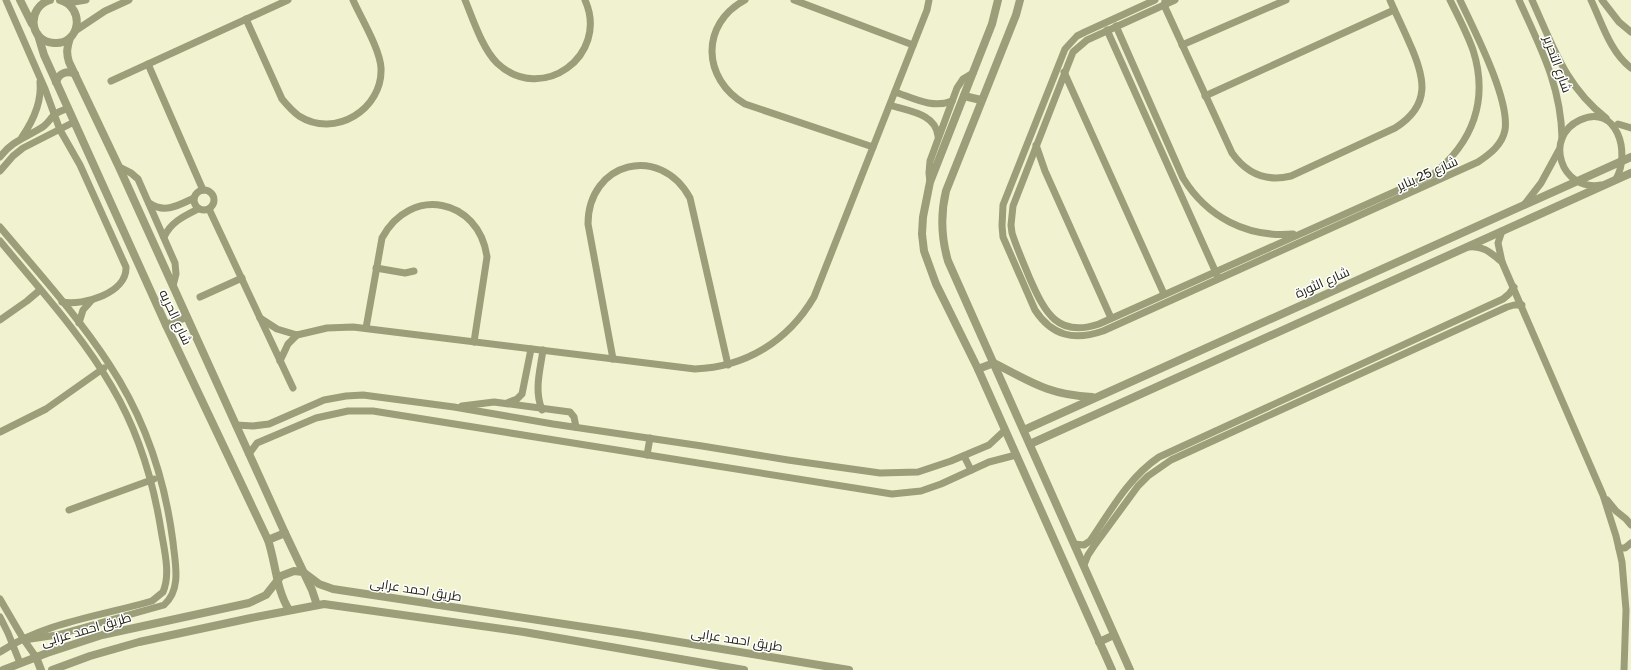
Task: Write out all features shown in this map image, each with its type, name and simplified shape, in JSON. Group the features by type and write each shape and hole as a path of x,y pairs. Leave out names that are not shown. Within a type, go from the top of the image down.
{"street":[{"name":"شارع الحريه","path":"20,0 38,35 44,55 166,325 268,540 274,556 282,598 289,610"},
{"path":"34,27 33,18 36,10 42,3 50,0"},
{"path":"62,1 74,2 86,0"},
{"path":"112,0 114,3 119,5"},
{"path":"38,35 45,41 53,43 62,42 70,38 75,31 105,10 130,0"},
{"path":"111,81 288,0"},
{"path":"246,19 282,99 290,109 300,117 312,122 325,124 338,123 361,112 370,103 380,80 381,67 379,54 353,0"},
{"path":"465,0 485,46 497,63 514,74 534,78 554,75 563,71 575,62 584,50 591,30 590,10 586,0"},
{"path":"745,0 735,5 722,20 717,28 713,43 712,58 714,67 720,81 729,93 745,104 873,147"},
{"path":"794,0 914,45"},
{"path":"260,318 277,329 297,335 333,327 366,328 695,369 728,365 749,357 778,340 795,324 814,297 914,45 927,10 929,0"},
{"path":"998,0 995,16 930,182 923,217 922,234 924,251 936,284 978,370 1112,670"},
{"path":"1021,0 946,191 942,205 942,233 948,261 1130,670"},
{"path":"1165,2 1082,43 1077,36 1156,0 1160,4 1165,2 1175,0"},
{"path":"1182,46 1286,0"},
{"path":"1165,2 1182,46 1232,153 1243,166 1258,175 1274,178 1291,176 1395,128 1409,118 1419,103 1422,86 1420,68 1390,0"},
{"name":"شارع 25 يناير","path":"1082,43 1073,52 1046,118 1013,206 1011,225 1015,243 1043,306 1054,320 1070,328 1088,328 1112,318 1432,174 1444,166 1463,143 1476,116 1480,88 1476,61 1467,36 1450,0"},
{"name":"شارع 25 يناير","path":"1077,36 1065,49 1034,126 1003,205 1002,226 1007,247 1031,302 1041,320 1059,333 1081,337 1093,335 1371,211 1478,162 1489,155 1499,145 1504,131 1506,117 1503,103 1475,32 1460,0"},
{"name":"شارع التحرير","path":"1519,0 1552,74 1557,91 1561,118 1561,142"},
{"name":"شارع التحرير","path":"1532,0 1570,80 1587,102 1611,121"},
{"path":"1591,0 1620,58 1631,68"},
{"path":"1602,0 1619,22 1631,32"},
{"path":"62,1 71,6 76,14 77,22 75,31"},
{"path":"0,2 7,4 40,78 60,130 80,165 126,267 125,278 122,283 112,290 78,304 62,302"},
{"path":"1205,96 1394,10"},
{"path":"1458,16 1466,13"},
{"path":"1116,26 1183,178 1190,189 1215,214 1246,230 1264,234 1299,234"},
{"path":"1108,30 1218,279"},
{"path":"1467,36 1475,32"},
{"path":"1537,39 1547,34"},
{"name":"شارع الحريه","path":"70,38 67,46 67,54 75,74 119,166 284,533 312,590 317,605"},
{"path":"148,64 203,190"},
{"path":"56,82 63,73 67,72 75,74"},
{"path":"1064,72 1164,294"},
{"path":"930,182 929,165 952,101 960,82 973,73"},
{"path":"21,138 36,109 41,88 40,78"},
{"path":"895,92 931,104 939,105 952,101"},
{"path":"964,96 981,100"},
{"path":"926,117 931,104"},
{"path":"890,105 926,117 935,125 938,138"},
{"path":"0,157 10,146 21,138 40,129 49,123 55,114 68,108"},
{"path":"1038,116 1046,118"},
{"path":"1524,205 1545,177 1561,142 1570,128 1581,120 1595,117 1631,128"},
{"path":"1611,121 1624,132 1629,153 1624,171 1614,180"},
{"path":"0,171 13,156 23,148 74,122"},
{"path":"1034,126 1042,129"},
{"path":"1561,142 1561,160 1563,166 1571,177 1590,186 1604,185"},
{"path":"1036,145 1045,171 1112,318"},
{"name":"شارع الثورة","path":"1024,430 1577,181 1629,153"},
{"path":"613,359 588,224 588,212 590,201 595,190 607,177 622,168 645,165 656,167 672,176 684,188 690,198 728,365"},
{"path":"119,166 138,179 149,203 175,263 176,274 173,286"},
{"path":"1028,166 1036,166 1045,171"},
{"path":"1030,444 1631,173"},
{"path":"1175,182 1183,178"},
{"path":"203,190 209,191 213,196 214,201 210,209 204,210 198,208 194,204 194,198 197,193 203,190"},
{"path":"149,203 157,208 170,208 194,198"},
{"path":"1368,203 1371,211"},
{"path":"366,328 382,238 387,228 394,219 404,212 414,208 436,204 458,211 467,217 475,225 485,246 486,257 474,342"},
{"path":"170,208 176,221"},
{"path":"164,237 176,221 198,208"},
{"path":"210,209 293,388"},
{"path":"0,227 79,323 109,364 138,417 150,446 160,477 170,521 175,568 175,590 168,601 160,607 142,608 53,636 24,640 13,644 0,652"},
{"path":"1502,231 1498,243 1502,262 1522,305 1603,495 1619,548 1622,562 1626,610 1624,670"},
{"path":"0,241 82,342 102,370 118,396 142,452 160,523 166,569 165,588 160,596 142,608"},
{"path":"1467,247 1486,249 1502,262"},
{"path":"376,268 405,273 414,271"},
{"path":"200,297 242,278"},
{"path":"1074,544 1081,545 1090,541 1130,483 1139,473 1158,457 1503,298 1510,294 1514,287"},
{"path":"0,320 40,290"},
{"path":"1503,298 1507,307"},
{"path":"79,323 83,310 93,299"},
{"path":"1084,565 1094,546 1138,486 1148,476 1171,460 1507,307 1522,305"},
{"path":"166,325 186,316"},
{"path":"280,361 288,344 297,335"},
{"path":"1230,337 1236,351"},
{"path":"506,403 517,400 522,394 531,349"},
{"path":"542,410 538,397 538,388 544,350"},
{"path":"978,370 994,363"},
{"path":"994,363 1038,386 1056,393 1095,397"},
{"path":"0,432 46,409 109,364"},
{"path":"524,387 538,388"},
{"path":"236,425 253,426 269,424 324,400 354,395 454,406 576,427 880,473 918,472 951,462 989,444 1005,430"},
{"path":"379,397 382,412"},
{"path":"454,406 484,402 506,403 542,410 570,412 574,417 576,427"},
{"path":"249,454 257,443 316,418 348,411 373,410 892,494 921,491 941,484 989,462 1016,455"},
{"path":"647,455 650,438"},
{"path":"964,456 971,470"},
{"path":"69,510 160,477"},
{"path":"1603,495 1616,511 1627,517 1631,525"},
{"path":"1612,524 1616,519 1627,517"},
{"path":"268,540 284,533"},
{"path":"1619,548 1625,548 1631,543"},
{"path":"166,569 175,568"},
{"name":"طريق احمد عرابى","path":"3,670 20,667 36,657 117,631 249,603 266,595 278,580 289,572 303,572 319,584 333,589 644,636 849,670"},
{"path":"160,596 168,601"},
{"path":"0,599 24,640 36,657 41,670"},
{"path":"249,603 254,610 251,618"},
{"name":"طريق احمد عرابى","path":"52,670 90,656 133,644 317,605 338,606 524,632 744,670"},
{"path":"0,617 13,644 20,667"},
{"path":"1100,642 1114,635"}]}
